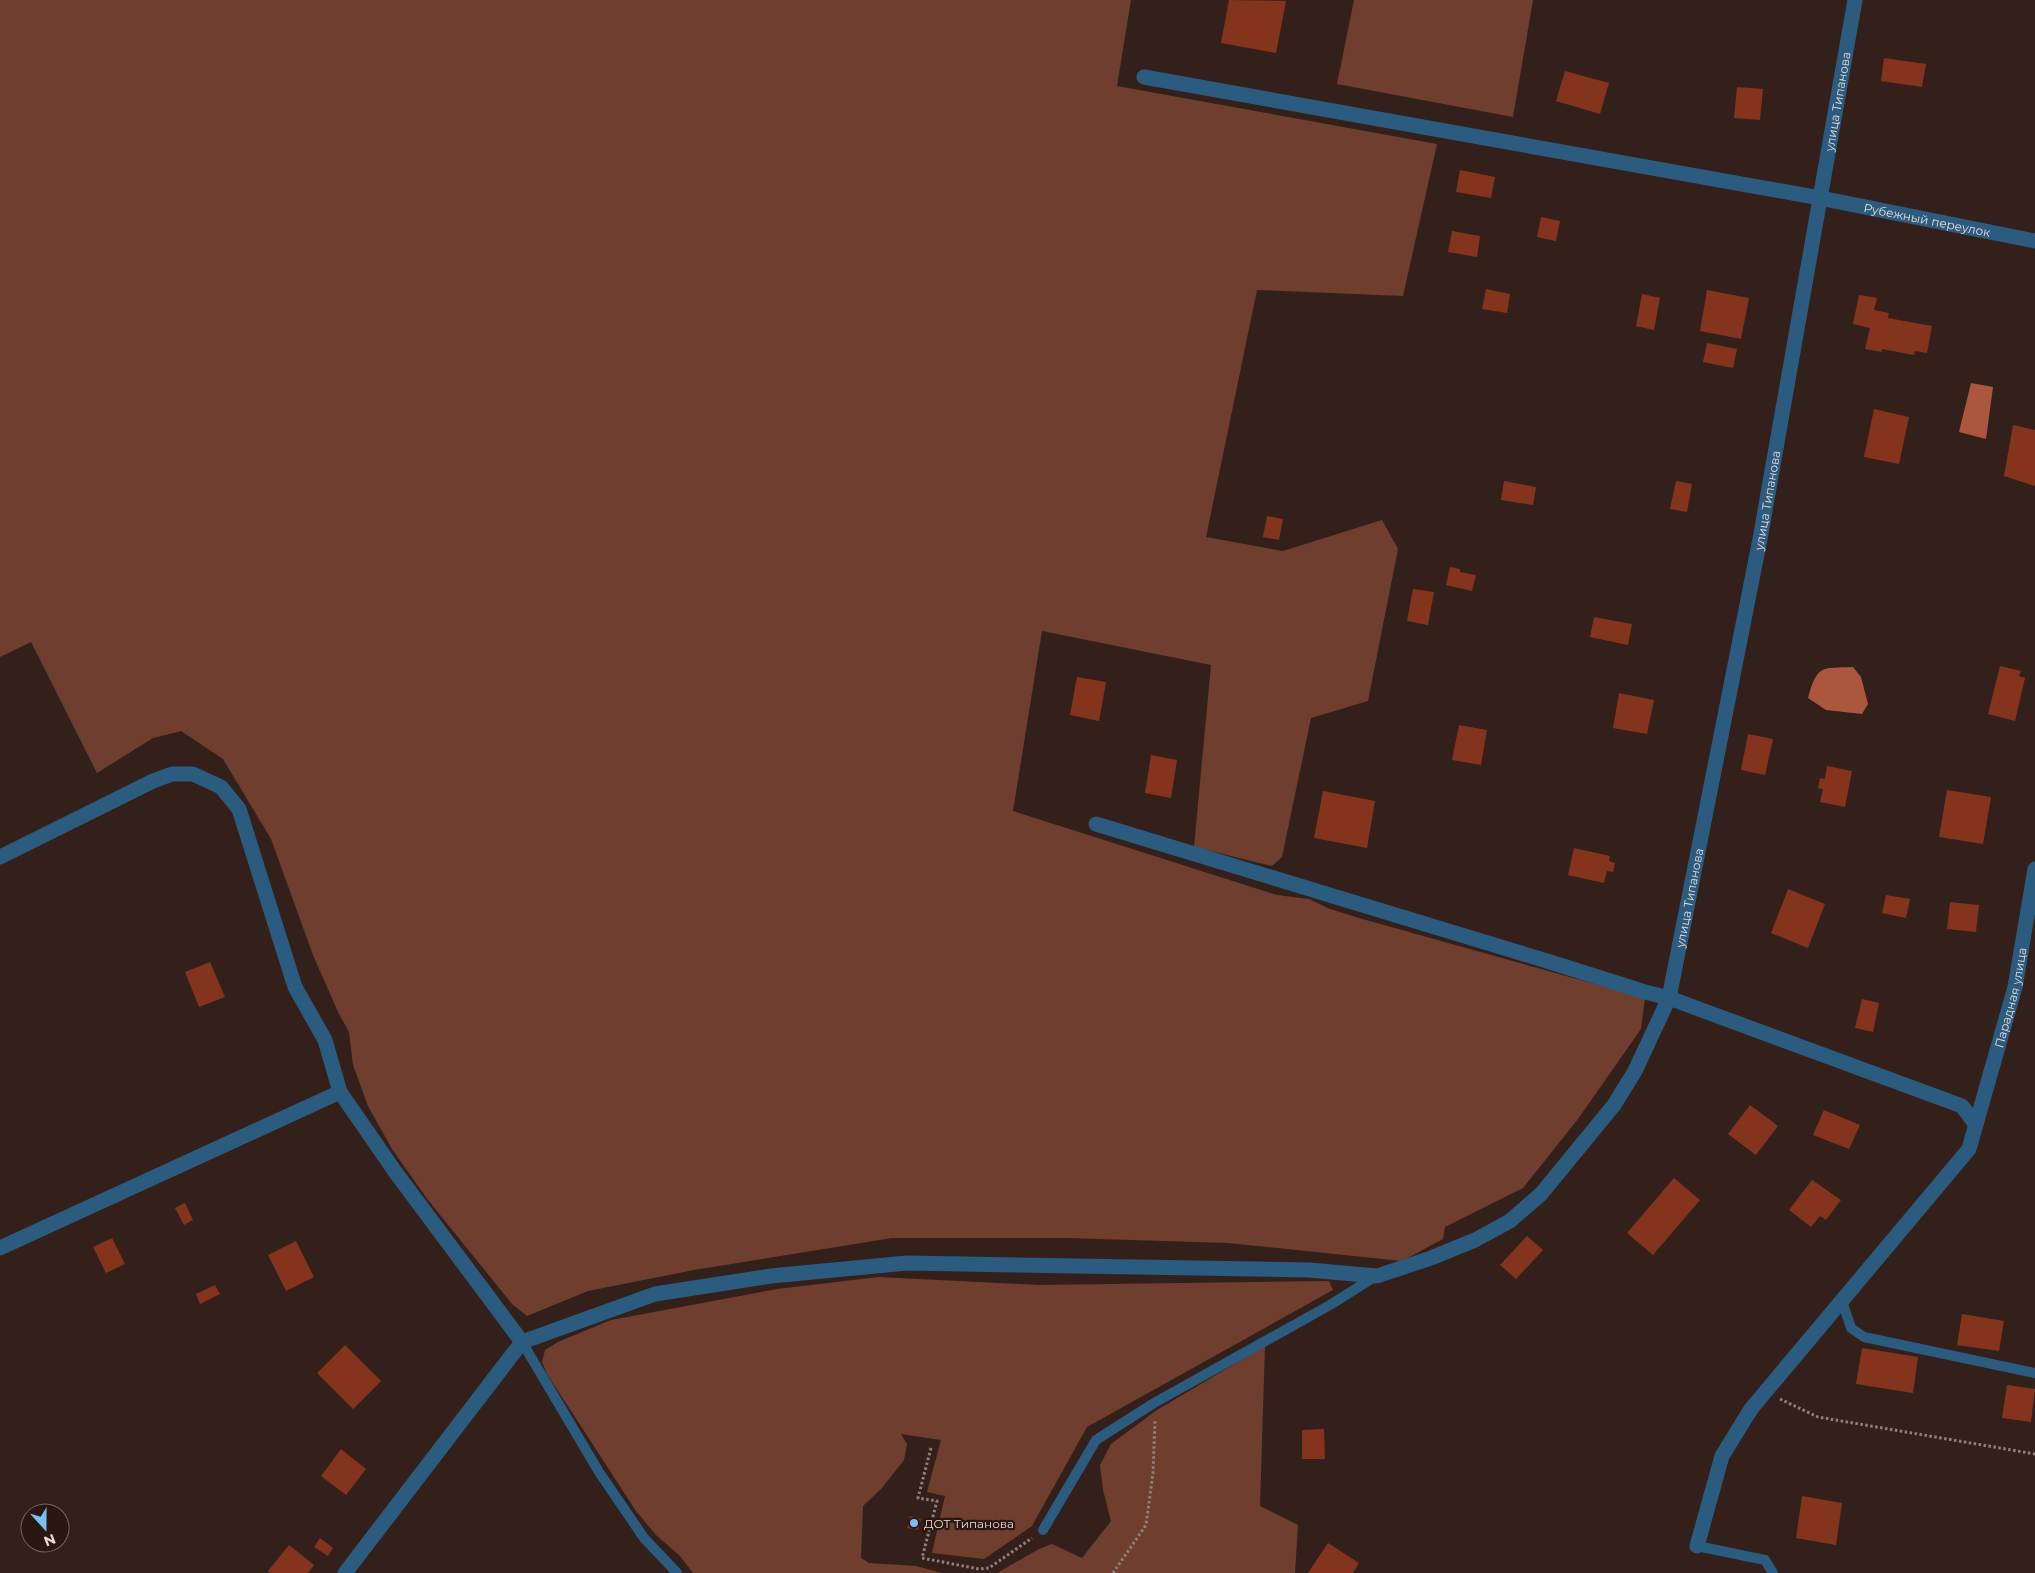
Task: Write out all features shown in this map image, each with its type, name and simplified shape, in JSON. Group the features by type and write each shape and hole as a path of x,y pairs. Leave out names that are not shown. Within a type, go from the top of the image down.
{"street":[{"name":"улица Типанова","path":"1377,1276 1432,1258 1475,1240 1510,1221 1541,1194 1614,1105 1636,1071 1669,998 1760,539 1855,0"},
{"name":"Рубежный переулок","path":"1144,78 1820,198 2035,241"},
{"path":"0,857 152,781 172,774 193,774 221,787 239,809 295,987 325,1040 340,1092 396,1172 522,1342"},
{"path":"1096,824 1669,998 1962,1106 1976,1125"},
{"name":"Парадная улица","path":"1697,1546 1722,1456 1751,1408 1969,1149 2015,987 2035,869"},
{"path":"0,1248 340,1092"},
{"path":"345,1573 522,1342 655,1294 771,1276 906,1263 1309,1270 1377,1276"}],"lane":[{"path":"1042,1530 1096,1440 1154,1403 1330,1305 1377,1276"},
{"path":"1842,1301 1851,1328 1864,1337 2035,1373"},
{"path":"522,1342 599,1472 644,1538 677,1573"},
{"path":"1697,1546 1765,1560 1773,1573"}],"path":[{"path":"1764,1392 1818,1417 2035,1454"},
{"path":"1113,1573 1146,1525 1154,1473 1156,1427 1154,1403"},
{"path":"931,1448 918,1498 938,1501 922,1558 979,1571 989,1568 1042,1530"}],"shaded area":[{"path":"0,0 1131,0 1117,86 1437,144 1403,296 1257,290 1206,537 1283,551 1382,520 1398,549 1368,701 1311,718 1282,857 1272,866 1194,847 1211,665 1042,631 1013,811 1277,895 1309,899 1330,909 1359,918 1645,998 1641,1029 1578,1119 1523,1188 1445,1227 1443,1239 1402,1261 1228,1243 1067,1238 892,1238 694,1270 588,1291 527,1316 512,1304 428,1200 392,1149 368,1106 353,1065 349,1032 313,955 271,839 223,759 181,731 153,738 97,773 31,642 0,657"},
{"path":"1354,0 1533,0 1513,117 1337,84"},
{"path":"1971,383 1993,387 1986,439 1959,432"},
{"path":"1853,667 1861,677 1868,704 1862,714 1826,710 1808,698 1814,679 1822,670"},
{"path":"878,1277 1039,1285 1329,1281 1333,1290 1087,1427 1032,1526 984,1559 932,1553 945,1496 927,1492 941,1440 901,1434 907,1444 904,1460 882,1488 863,1506 861,1558 869,1563 916,1566 942,1573 693,1573 680,1556 656,1535 636,1511 547,1374 542,1362 545,1350 558,1342 611,1320 777,1289"},
{"path":"1265,1346 1260,1506 1298,1525 1295,1573 997,1573 1039,1549 1052,1544 1082,1558 1111,1521 1103,1490 1100,1465 1111,1444 1157,1410"}],"building":[{"path":"1229,0 1286,1 1276,53 1221,43"},
{"path":"1884,58 1926,64 1922,87 1881,81"},
{"path":"1565,71 1609,83 1600,114 1556,101"},
{"path":"1737,87 1763,89 1760,120 1734,118"},
{"path":"1460,170 1495,177 1491,198 1456,192"},
{"path":"1541,217 1560,221 1556,241 1537,237"},
{"path":"1452,231 1480,236 1477,257 1448,252"},
{"path":"1486,289 1510,294 1507,313 1482,309"},
{"path":"1707,290 1749,298 1741,339 1700,331"},
{"path":"1642,294 1660,298 1654,330 1636,326"},
{"path":"1859,295 1877,298 1874,310 1889,313 1888,318 1932,326 1927,353 1915,351 1914,355 1882,349 1882,352 1865,349 1870,328 1853,324"},
{"path":"1707,343 1737,349 1733,368 1703,362"},
{"path":"1874,409 1909,417 1899,464 1864,457"},
{"path":"2013,425 2035,430 2035,486 2004,476"},
{"path":"1504,481 1536,487 1533,505 1501,500"},
{"path":"1676,481 1692,484 1687,512 1670,509"},
{"path":"1267,516 1283,519 1279,540 1263,537"},
{"path":"1450,567 1460,569 1460,572 1476,575 1472,591 1446,585"},
{"path":"1413,589 1434,592 1428,625 1407,621"},
{"path":"1594,617 1632,624 1628,645 1590,637"},
{"path":"2000,666 2021,671 2019,676 2025,678 2015,721 1988,714"},
{"path":"1077,677 1106,682 1099,721 1070,715"},
{"path":"1619,693 1654,700 1647,734 1613,728"},
{"path":"1459,725 1487,730 1481,765 1452,760"},
{"path":"1748,734 1773,739 1765,775 1741,770"},
{"path":"1151,755 1177,760 1171,798 1145,793"},
{"path":"1827,766 1852,771 1845,807 1820,802 1823,789 1818,788 1820,778 1825,779"},
{"path":"1947,790 1991,797 1983,844 1939,837"},
{"path":"1323,791 1375,801 1367,848 1314,838"},
{"path":"1574,848 1610,856 1609,861 1615,863 1613,872 1607,871 1604,883 1568,875"},
{"path":"1788,889 1825,904 1808,948 1771,933"},
{"path":"1886,895 1910,899 1906,918 1882,913"},
{"path":"1950,902 1979,905 1976,932 1947,929"},
{"path":"210,962 225,997 199,1007 185,972"},
{"path":"1862,999 1879,1003 1873,1032 1855,1028"},
{"path":"1750,1105 1778,1126 1756,1155 1728,1134"},
{"path":"1824,1110 1860,1125 1849,1149 1813,1135"},
{"path":"1674,1178 1700,1200 1653,1255 1627,1233"},
{"path":"1812,1180 1841,1200 1826,1220 1820,1216 1811,1227 1789,1210"},
{"path":"185,1203 193,1220 184,1225 175,1208"},
{"path":"1527,1236 1543,1250 1516,1279 1500,1265"},
{"path":"112,1238 125,1264 106,1273 93,1247"},
{"path":"296,1241 314,1277 286,1291 268,1255"},
{"path":"215,1285 220,1294 200,1304 196,1294"},
{"path":"1962,1314 2004,1321 1999,1351 1957,1345"},
{"path":"345,1345 381,1381 353,1409 317,1373"},
{"path":"1862,1348 1918,1357 1913,1393 1856,1384"},
{"path":"2007,1385 2035,1389 2031,1422 2002,1418"},
{"path":"1324,1429 1325,1459 1302,1459 1302,1430"},
{"path":"341,1449 366,1469 346,1495 321,1476"},
{"path":"1802,1496 1842,1503 1836,1545 1796,1538"},
{"name":"ДОТ Типанова","path":"910,1516 921,1519 918,1530 907,1528"},
{"path":"320,1538 333,1548 328,1556 314,1547"},
{"path":"1328,1543 1359,1563 1353,1573 1308,1573"},
{"path":"289,1545 314,1565 308,1573 271,1573 268,1571"}],"place":[{"name":"ДОТ Типанова","path":"914,1523"}]}
